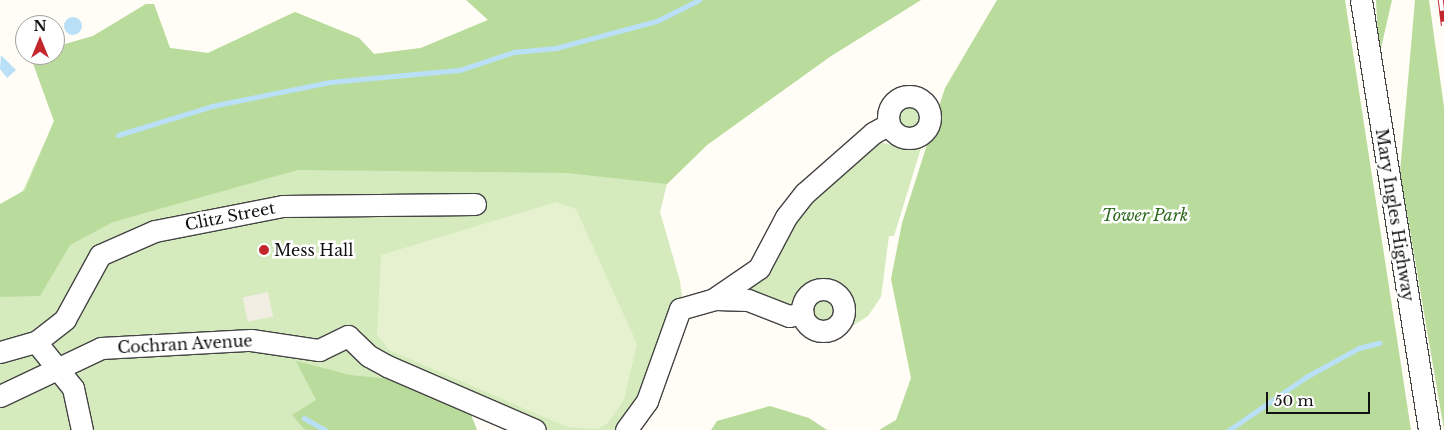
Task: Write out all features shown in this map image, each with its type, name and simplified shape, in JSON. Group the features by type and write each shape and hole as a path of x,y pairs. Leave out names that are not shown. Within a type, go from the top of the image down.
{"street":[{"name":"Mary Ingles Highway","path":"1361,0 1429,430"},
{"path":"714,299 759,268 786,217 805,193 873,133 889,124"},
{"name":"Clitz Street","path":"36,342 65,319 100,255 155,231 283,206 475,204"},
{"path":"626,430 647,401 680,309 714,299 748,300 789,316 803,312"},
{"name":"Cochran Avenue","path":"58,371 102,348 251,340 319,350 348,336 369,356 387,366 535,430"},
{"path":"0,352 36,342 73,388 82,430"},
{"path":"0,396 58,371"}],"green space":[{"path":"466,0 921,0 831,56 707,145 667,184 567,173 298,170 113,222 70,245 40,296 0,297 0,204 25,190 54,121 34,65 65,65 65,44 93,36 146,4 154,4 170,48 208,53 295,12 359,38 374,54 421,48 488,20"},
{"path":"921,0 831,56 707,145 667,184 660,212 680,281 686,323 660,394 639,430 510,430 471,414 477,430 0,430 0,242 54,121 34,65 65,65 65,44 93,36 146,4 154,4 170,48 208,53 295,12 359,38 374,54 421,48 488,20"},
{"name":"Tower Park","path":"997,0 1345,0 1411,430 879,430 896,420 911,378 891,279 902,223 945,88"},
{"path":"1376,0 1392,0 1379,57"},
{"path":"1415,0 1429,0 1444,107 1444,430 1400,172"},
{"path":"908,103 917,107 921,116 917,125 908,129 899,125 895,116 899,107"},
{"path":"876,141 900,147 922,145 894,236 889,236 881,297 868,316 840,334 851,304 843,288 831,283 806,288 791,308 741,290 796,215"},
{"path":"556,202 576,209 637,344 624,400 608,423 597,429 567,427 389,350 377,335 381,255"},
{"path":"823,297 832,301 836,310 832,319 823,323 814,319 810,310 814,301"},
{"path":"296,361 350,375 391,379 470,413 477,430 305,430 292,415 316,400"},
{"path":"770,406 809,418 827,430 711,430 717,421"}],"shaded area":[{"path":"268,292 273,316 248,322 243,297"}],"water":[{"path":"69,17 77,17 82,22 82,30 77,35 69,35 65,32 65,20"},
{"path":"1,55 16,70 7,78 0,69"}],"waterway":[{"path":"118,135 212,106 330,82 460,70 514,52 556,48 657,21 699,0"},
{"path":"1229,430 1306,377 1359,348 1379,343"},
{"path":"304,418 326,430"}],"railway":[{"path":"1441,0 1444,26"}],"place":[{"name":"Mess Hall","path":"264,250"}]}
